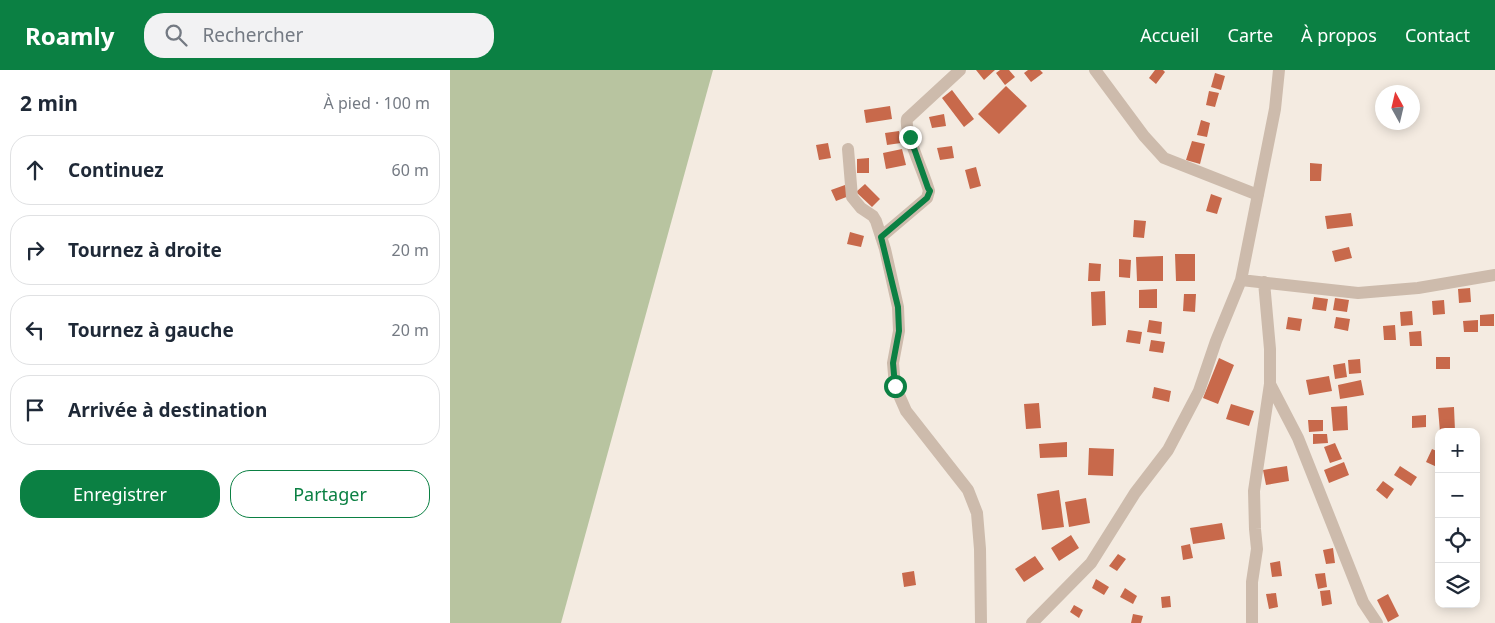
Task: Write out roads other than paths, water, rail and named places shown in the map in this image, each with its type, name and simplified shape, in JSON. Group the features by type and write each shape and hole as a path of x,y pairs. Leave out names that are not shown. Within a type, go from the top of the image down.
{"street":[{"path":"881,237 927,198 930,191 906,121 960,70"},
{"path":"1095,70 1144,136 1164,158 1258,195"},
{"path":"1032,623 1091,563 1135,493 1168,450 1199,392 1216,341 1241,280 1275,108 1279,70"},
{"path":"848,149 852,197 873,216 881,237 898,307 899,331 893,363 895,386 906,411 968,490 977,514 980,549 981,623"},
{"path":"1241,280 1358,293 1418,288 1495,276"},
{"path":"1252,623 1252,582 1257,549 1254,529 1254,491 1270,384 1270,349 1264,282"},
{"path":"1270,384 1298,438 1363,602 1377,623"}]}
